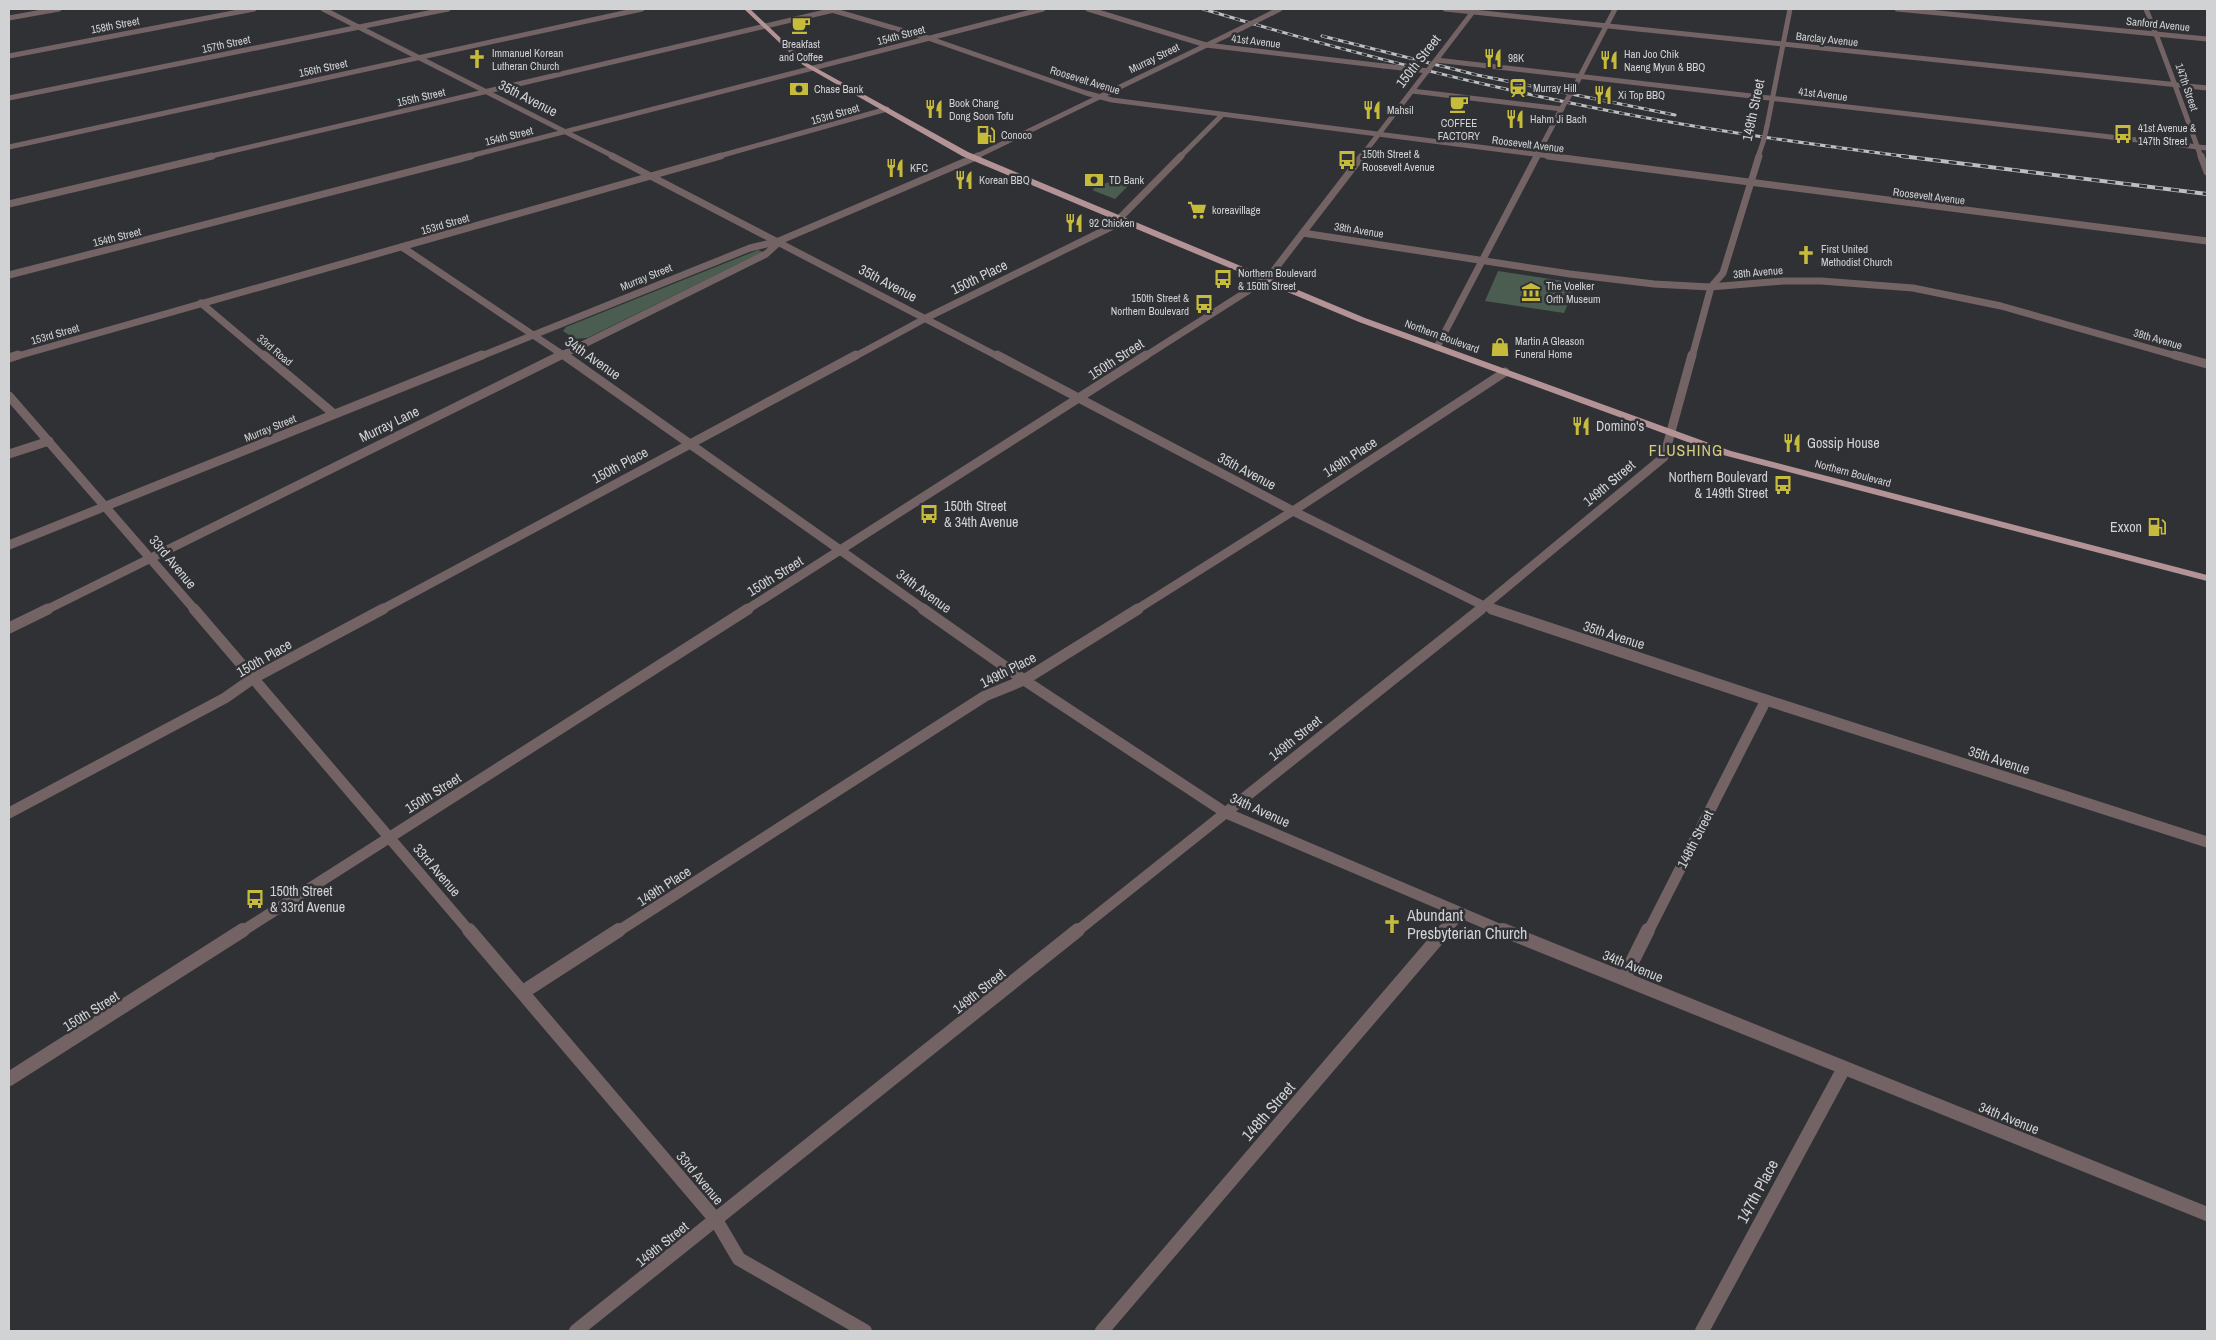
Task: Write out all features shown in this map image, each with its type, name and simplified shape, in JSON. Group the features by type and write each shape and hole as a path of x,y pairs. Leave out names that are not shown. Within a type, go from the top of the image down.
{"main road":[{"name":"Northern Boulevard","path":"747,9 805,64 974,158 1362,320 1727,453 2207,578"}],"street":[{"path":"9,18 59,9"},
{"name":"158th Street","path":"9,56 254,9"},
{"name":"35th Avenue","path":"323,9 779,241 1293,511 1484,606 1766,700 2207,842"},
{"name":"157th Street","path":"9,98 448,9"},
{"name":"156th Street","path":"9,147 642,9"},
{"name":"155th Street","path":"9,204 833,9"},
{"name":"Roosevelt Avenue","path":"833,9 928,38 1099,97 1222,115 2207,241"},
{"name":"154th Street","path":"9,275 1043,9"},
{"name":"41st Avenue","path":"1088,9 1206,45 1428,71"},
{"name":"Murray Street","path":"9,545 750,248 779,241 974,158 1280,9"},
{"name":"Barclay Avenue","path":"1445,9 1474,10 1606,26 2207,88"},
{"path":"1437,347 1615,9"},
{"name":"149th Street","path":"576,1331 1484,606 1664,457 1712,287 1723,273 1768,126 1771,98 1790,9"},
{"name":"Sanford Avenue","path":"1897,9 2207,39"},
{"name":"147th Street","path":"2146,9 2167,59 2174,85 2207,172"},
{"name":"150th Street","path":"9,1079 1265,280 1474,10"},
{"name":"41st Avenue","path":"1436,60 2207,148"},
{"path":"1412,91 1562,108"},
{"name":"153rd Street","path":"9,358 887,109"},
{"name":"150th Place","path":"9,813 225,698 252,679 926,318 1103,232 1111,227 1222,115"},
{"name":"38th Avenue","path":"1303,233 1576,275 1712,287 1822,280 1860,282 1930,291 2031,312 2145,348 2207,364"},
{"name":"Murray Lane","path":"9,628 766,254 779,241"},
{"name":"34th Avenue","path":"402,247 534,334 1024,680 1226,813 1460,913 2207,1214"},
{"name":"33rd Road","path":"202,303 334,414"},
{"name":"149th Place","path":"523,992 985,696 1024,680 1293,511 1505,372"},
{"name":"33rd Avenue","path":"9,396 150,557 252,679 523,992 716,1220 739,1259 866,1331"},
{"path":"9,454 49,441"},
{"name":"148th Street","path":"1624,978 1766,700"},
{"name":"148th Street","path":"1102,1331 1460,913"},
{"name":"147th Place","path":"1702,1331 1844,1068"}],"green space":[{"path":"1112,181 1115,184 1131,183 1115,199 1092,190 1095,189 1092,188"},
{"path":"758,250 763,252 587,338 575,339 563,331 566,327"},
{"name":"The Voelker Orth Museum","path":"1498,271 1577,283 1564,313 1485,301"}],"railway":[{"path":"1203,9 1393,62 1537,96 1706,128 1910,157"},
{"path":"1322,36 1477,75 1675,115"},
{"path":"1901,156 2207,194"}],"place":[{"name":"Breakfast and Coffee","path":"801,25"},
{"name":"98K","path":"1493,58"},
{"name":"Immanuel Korean Lutheran Church","path":"477,59"},
{"name":"Han Joo Chik Naeng Myun & BBQ","path":"1609,60"},
{"name":"Murray Hill","path":"1518,88"},
{"name":"Chase Bank","path":"799,89"},
{"name":"Xi Top BBQ","path":"1603,95"},
{"name":"COFFEE FACTORY","path":"1459,104"},
{"name":"Book Chang Dong Soon Tofu","path":"934,109"},
{"name":"Mahsil","path":"1372,110"},
{"name":"Hahm Ji Bach","path":"1515,119"},
{"name":"41st Avenue & 147th Street","path":"2123,134"},
{"name":"Conoco","path":"986,135"},
{"name":"150th Street & Roosevelt Avenue","path":"1347,160"},
{"name":"KFC","path":"895,168"},
{"name":"Korean BBQ","path":"964,180"},
{"name":"TD Bank","path":"1094,180"},
{"name":"koreavillage","path":"1197,210"},
{"name":"92 Chicken","path":"1074,223"},
{"name":"First United Methodist Church","path":"1806,255"},
{"name":"Northern Boulevard & 150th Street","path":"1223,279"},
{"name":"The Voelker Orth Museum","path":"1531,292"},
{"name":"150th Street & Northern Boulevard","path":"1204,304"},
{"name":"Martin A Gleason Funeral Home","path":"1500,347"},
{"name":"Domino's","path":"1581,426"},
{"name":"Gossip House","path":"1792,443"},
{"name":"Northern Boulevard & 149th Street","path":"1783,485"},
{"name":"150th Street & 34th Avenue","path":"929,514"},
{"name":"Exxon","path":"2157,527"},
{"name":"150th Street & 33rd Avenue","path":"255,899"},
{"name":"Abundant Presbyterian Church","path":"1392,924"}],"district":[{"name":"FLUSHING","path":"1686,450"}]}
